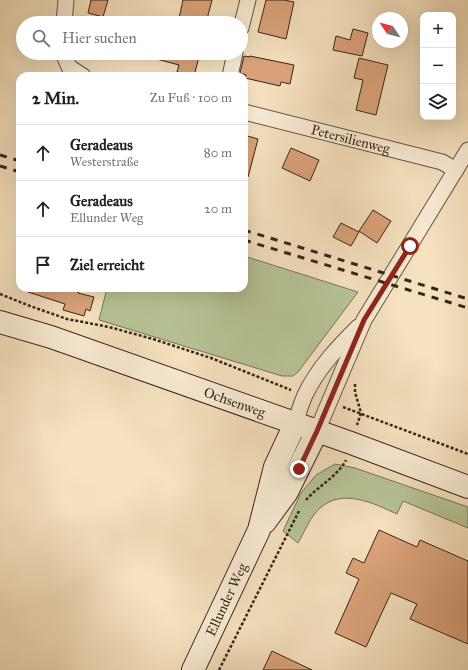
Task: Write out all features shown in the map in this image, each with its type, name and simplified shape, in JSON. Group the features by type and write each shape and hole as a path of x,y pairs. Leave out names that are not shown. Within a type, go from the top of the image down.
{"main road":[{"name":"Ochsenweg","path":"0,322 51,337 468,486"},
{"name":"Ellunder Weg","path":"194,670 259,530 275,467 295,424"},
{"name":"Ellunder Weg","path":"259,530 287,492 317,431"}],"street":[{"path":"65,16 66,0"},
{"path":"244,16 248,0"},
{"path":"66,60 69,67 77,72"},
{"path":"231,72 233,60"},
{"name":"Petersilienweg","path":"248,113 442,162 456,170"},
{"path":"317,431 364,320 468,150"},
{"path":"295,424 305,395 333,352 364,320"}],"path":[{"path":"0,294 67,319 109,327 153,339 211,358 305,395"},
{"path":"361,413 468,454"},
{"path":"219,670 302,505 315,490 331,478 346,462"}],"green space":[{"path":"248,257 358,292 298,372 293,376 282,376 99,320 106,292 248,292"},
{"path":"335,464 355,468 468,507 468,528 403,501 397,514 368,502 348,498 329,502 320,508 310,520 298,543 283,531 301,493 316,475"}],"building":[{"path":"91,0 108,0 103,16 88,13"},
{"path":"183,0 212,0 208,16 180,16"},
{"path":"266,0 284,0 294,2 286,39 258,32"},
{"path":"353,29 368,33 362,56 333,50 336,36 350,40"},
{"path":"250,56 294,65 290,84 281,82 280,86 248,79 248,72 240,72 243,60 248,60 248,57"},
{"path":"359,58 388,65 376,115 356,110 363,80 354,78"},
{"path":"160,60 198,60 195,72 177,72 179,65"},
{"path":"248,136 258,139 248,177"},
{"path":"291,148 319,160 310,181 282,168"},
{"path":"373,210 391,221 377,243 359,231"},
{"path":"341,223 359,232 351,246 333,237"},
{"path":"28,292 78,292 94,297 90,311 86,309 84,316 63,310 65,304"},
{"path":"379,530 417,547 420,540 468,561 468,644 410,619 417,604 391,593 366,647 335,633 359,579 346,573 353,558 364,563"},
{"path":"272,651 312,670 263,670"}],"railway":[{"path":"0,155 16,160"},
{"path":"0,166 16,171"},
{"path":"248,231 468,299"},
{"path":"248,241 468,308"}],"route":[{"path":"299,469 317,431 364,320 410,246"}]}
